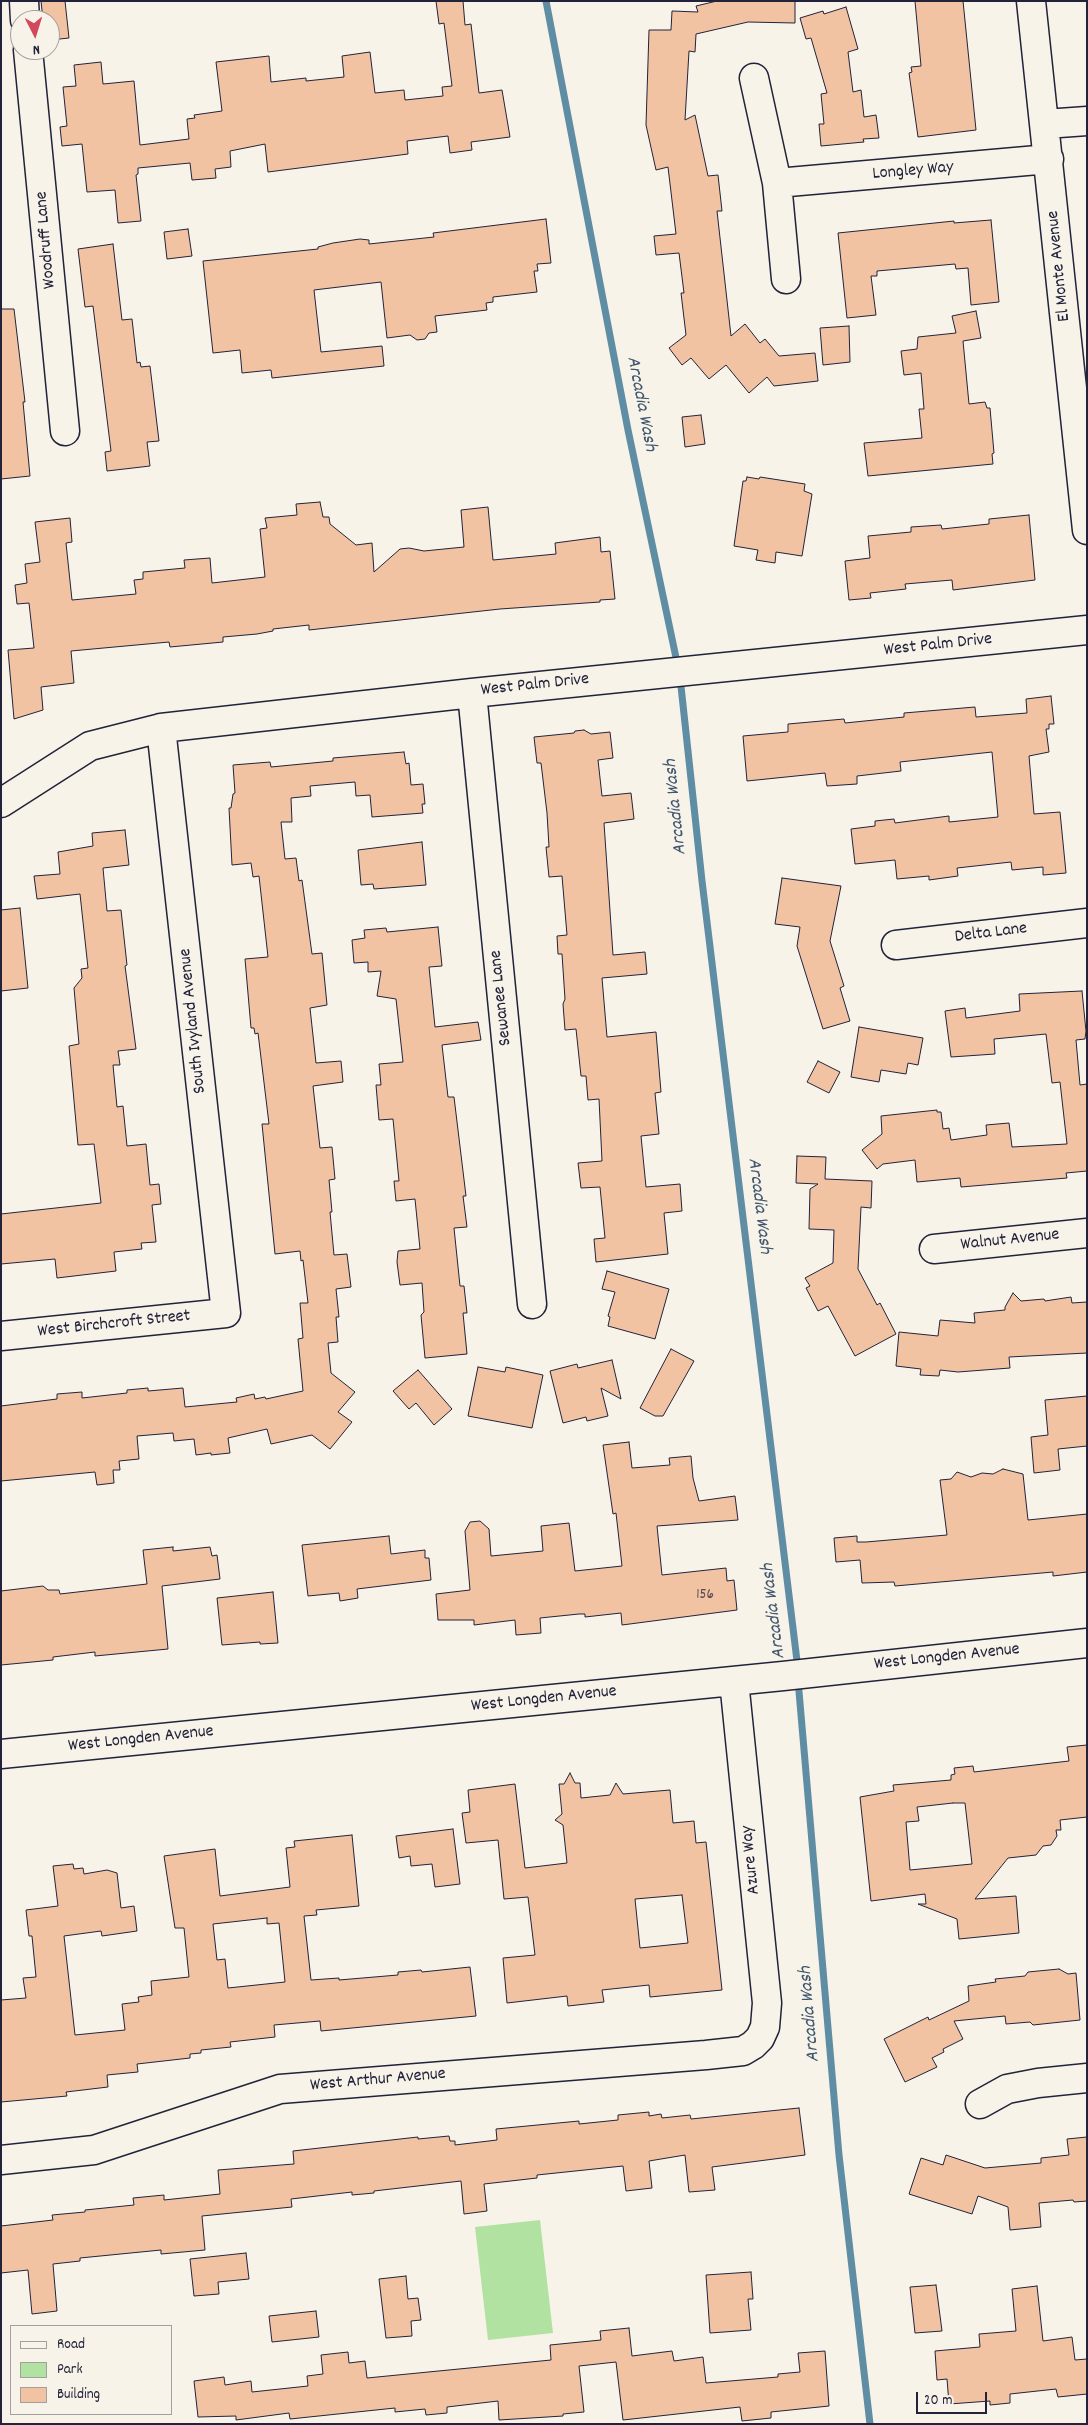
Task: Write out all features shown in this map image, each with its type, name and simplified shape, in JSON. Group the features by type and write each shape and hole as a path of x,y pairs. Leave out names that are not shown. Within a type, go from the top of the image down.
{"street":[{"name":"El Monte Avenue","path":"1031,1 1087,530"},
{"name":"Woodruff Lane","path":"29,60 65,431"},
{"path":"754,78 777,183 786,279"},
{"path":"1045,124 1087,121"},
{"name":"Longley Way","path":"777,183 1049,159"},
{"name":"West Palm Drive","path":"1,803 90,746 161,728 472,693 1087,630"},
{"name":"Sewanee Lane","path":"472,693 532,1304"},
{"name":"South Ivyland Avenue","path":"161,728 226,1313"},
{"name":"Delta Lane","path":"896,945 1087,922"},
{"name":"Walnut Avenue","path":"934,1249 1087,1233"},
{"name":"West Birchcroft Street","path":"1,1336 226,1313"},
{"name":"West Longden Avenue","path":"1,1754 783,1676 1087,1643"},
{"name":"Azure Way","path":"734,1681 765,1983 767,2018 760,2038"},
{"name":"West Arthur Avenue","path":"1,2160 94,2150 280,2089 706,2055 743,2051 760,2038"},
{"path":"980,2104 1007,2089 1038,2083 1087,2078"}],"green space":[{"path":"540,2220 553,2333 488,2340 475,2227"}],"building":[{"path":"41,1 65,1 69,38 60,39 60,10 42,10"},
{"path":"436,1 463,1 465,25 471,24 479,93 502,90 510,137 471,142 472,150 450,153 448,136 407,141 408,154 268,172 265,144 230,151 231,167 215,169 216,178 192,180 190,163 138,168 138,174 136,175 141,221 118,223 115,190 87,192 82,144 62,146 60,127 67,126 63,87 76,86 74,65 101,62 103,84 134,81 140,145 189,139 187,119 195,118 194,115 222,111 216,62 269,56 271,82 306,78 306,81 344,77 342,56 370,52 375,93 404,90 405,100 443,96 442,87 452,86 444,23 439,24"},
{"path":"717,1 795,1 795,23 748,22 696,34 695,52 689,51 685,120 695,115 708,176 718,175 722,211 717,211 731,336 745,324 760,343 765,339 779,356 815,353 818,381 774,386 767,377 749,393 726,365 709,379 691,358 682,365 669,348 686,335 681,293 684,293 679,253 656,255 654,236 676,234 668,167 656,170 646,125 649,30 671,30 672,11 698,12 696,6"},
{"path":"915,1 963,1 976,130 918,137 909,73 912,72 911,67 921,66"},
{"path":"846,7 858,49 848,52 853,92 861,90 864,117 876,115 879,138 863,139 864,142 821,146 819,124 824,124 821,94 827,93 811,38 806,39 800,18 823,11 824,14"},
{"path":"546,219 551,263 537,264 538,271 534,271 537,292 493,297 493,302 486,303 487,310 435,316 437,332 429,333 425,339 417,340 410,335 387,338 381,282 314,290 321,352 382,346 384,366 272,378 271,370 242,373 240,350 213,353 203,261 318,249 318,247 333,243 360,239 369,240 369,244 434,237 433,233"},
{"path":"991,220 999,302 971,305 968,268 956,269 955,264 877,271 877,276 871,276 876,315 847,318 838,233 954,221 954,223"},
{"path":"188,229 192,256 167,259 164,232"},
{"path":"113,244 122,320 132,319 137,363 140,362 141,367 150,366 159,441 147,442 150,466 107,471 105,452 111,451 93,306 85,307 78,249"},
{"path":"1,309 14,309 25,402 23,402 30,476 1,479"},
{"path":"976,311 981,338 963,341 969,404 985,402 987,408 990,408 994,453 992,454 993,464 868,476 864,443 922,438 919,409 924,409 921,373 904,375 901,351 917,349 918,337 956,333 952,316"},
{"path":"849,326 850,362 823,365 820,328"},
{"path":"701,415 705,444 685,447 682,417"},
{"path":"747,477 759,479 760,477 805,484 804,491 812,494 802,556 776,552 775,563 756,560 758,550 734,546 743,481 746,481"},
{"path":"320,502 323,517 329,517 330,524 356,545 372,543 374,572 400,549 409,548 424,551 464,547 461,510 488,507 493,560 556,554 555,543 600,537 601,552 610,551 615,599 600,600 600,602 500,609 309,630 309,625 273,629 273,631 257,634 223,637 223,642 170,647 169,642 71,651 74,683 41,687 43,710 14,719 8,650 34,648 29,603 17,604 15,585 27,583 25,564 40,562 35,522 70,518 72,542 66,543 72,600 136,594 134,580 143,579 143,572 185,568 184,560 210,558 212,583 265,577 260,529 267,528 265,518 297,515 296,504"},
{"path":"1029,515 1035,580 953,590 952,580 905,584 906,589 870,593 871,598 849,600 845,561 870,558 868,536 911,532 911,527 941,525 942,529 989,524 989,519"},
{"path":"1051,696 1054,724 1049,724 1049,729 1046,729 1049,752 1029,756 1034,814 1060,812 1066,873 1043,875 1043,867 1012,870 1011,862 957,868 958,876 929,880 929,876 897,879 895,860 855,864 851,829 875,826 875,821 894,819 895,823 949,816 949,822 998,817 992,752 900,762 901,771 857,776 857,784 827,786 825,773 747,781 743,736 788,732 788,724 844,719 845,723 904,717 904,713 975,707 976,717 1027,713 1026,699"},
{"path":"584,730 591,734 610,732 613,758 598,760 602,796 631,793 634,819 604,823 613,955 645,952 647,974 602,978 607,1037 656,1032 661,1092 655,1093 659,1134 641,1136 646,1187 680,1184 682,1211 664,1213 668,1254 596,1262 594,1239 605,1238 600,1187 581,1188 578,1163 602,1161 599,1099 588,1100 586,1076 581,1076 576,1029 565,1030 562,954 558,954 557,936 567,935 562,876 549,877 546,847 549,847 547,813 541,763 537,763 534,737 574,733 575,731"},
{"path":"404,752 406,764 409,763 411,785 423,784 425,804 422,804 423,813 372,817 370,795 356,796 355,782 310,786 311,796 291,798 292,822 281,822 285,859 296,858 299,881 302,880 312,954 322,953 327,1005 310,1008 316,1063 341,1061 343,1082 313,1086 320,1148 332,1147 335,1179 329,1180 334,1255 347,1254 351,1287 336,1289 339,1317 336,1317 338,1342 328,1343 331,1373 355,1392 338,1412 352,1422 330,1449 312,1435 271,1444 267,1429 228,1438 230,1453 211,1455 211,1453 196,1455 194,1439 174,1441 173,1433 137,1436 139,1459 119,1461 120,1470 113,1470 114,1483 97,1485 95,1472 1,1481 1,1406 57,1399 57,1394 82,1392 82,1398 127,1393 127,1390 148,1388 148,1391 183,1388 185,1407 237,1402 236,1398 254,1394 255,1399 265,1397 266,1399 303,1391 298,1339 303,1338 300,1303 308,1303 303,1260 301,1261 300,1251 275,1254 262,1124 269,1124 258,1033 255,1034 254,1028 251,1028 245,959 268,957 259,876 253,877 251,863 232,865 229,808 231,808 233,794 235,793 233,765 270,762 271,767 333,761 333,758"},
{"path":"125,830 129,865 103,868 107,911 121,910 127,965 125,966 136,1049 118,1051 120,1065 113,1065 117,1107 123,1106 127,1146 146,1144 150,1185 159,1184 161,1204 152,1205 156,1242 141,1243 142,1249 114,1252 116,1271 57,1278 55,1259 1,1264 1,1214 101,1203 94,1144 78,1145 69,1046 79,1044 74,988 82,978 81,969 88,968 80,894 37,899 34,876 60,874 58,852 93,846 92,833"},
{"path":"422,842 426,885 374,889 373,884 361,885 358,850"},
{"path":"782,878 841,886 830,941 844,986 840,988 850,1021 823,1029 797,946 800,927 775,924"},
{"path":"20,908 28,988 1,991 1,910"},
{"path":"438,927 442,966 429,967 435,1027 478,1022 481,1040 442,1045 448,1097 454,1097 466,1196 463,1196 467,1227 454,1228 460,1286 464,1286 467,1313 463,1313 467,1354 425,1358 421,1315 424,1312 422,1283 400,1285 397,1262 398,1251 420,1249 415,1199 396,1201 394,1181 399,1181 393,1119 379,1120 376,1085 381,1085 379,1064 403,1062 396,999 377,996 381,971 368,972 368,962 354,963 352,940 365,938 364,930 386,928 387,932"},
{"path":"1082,991 1086,1031 1085,1039 1076,1040 1080,1085 1087,1084 1087,1171 1066,1173 1067,1178 961,1187 960,1178 917,1182 915,1160 883,1164 877,1169 862,1150 882,1134 881,1116 937,1110 937,1112 941,1112 943,1129 949,1128 951,1140 987,1135 986,1125 1009,1123 1012,1147 1067,1144 1060,1082 1052,1083 1046,1034 994,1039 995,1054 951,1057 945,1011 965,1008 966,1018 1020,1011 1019,994"},
{"path":"859,1027 923,1038 918,1065 908,1063 906,1074 881,1070 879,1082 851,1077"},
{"path":"818,1061 840,1072 829,1093 807,1082"},
{"path":"797,1156 826,1157 825,1179 872,1181 871,1208 861,1207 858,1269 877,1305 880,1303 896,1334 855,1356 828,1306 818,1311 806,1288 810,1286 805,1278 833,1263 834,1230 809,1229 810,1189 818,1184 796,1183"},
{"path":"607,1271 669,1289 655,1339 608,1326 610,1317 608,1316 615,1292 602,1289"},
{"path":"1013,1293 1021,1301 1044,1299 1045,1301 1071,1297 1072,1303 1087,1302 1087,1353 1009,1357 1010,1368 958,1372 940,1370 939,1376 920,1375 921,1369 896,1366 899,1332 938,1336 940,1320 975,1323 974,1313 1005,1310"},
{"path":"671,1349 694,1361 663,1416 655,1416 640,1408"},
{"path":"612,1360 621,1399 601,1388 608,1416 587,1421 586,1417 563,1423 550,1371 577,1364 578,1368"},
{"path":"478,1367 505,1372 506,1367 543,1375 532,1428 468,1416"},
{"path":"418,1370 452,1409 434,1425 416,1403 409,1409 393,1391"},
{"path":"1087,1396 1087,1446 1058,1449 1060,1470 1034,1473 1031,1437 1048,1435 1045,1400"},
{"path":"629,1442 632,1468 670,1465 669,1458 691,1456 693,1478 699,1501 735,1496 738,1520 657,1526 662,1575 726,1568 727,1581 734,1580 737,1610 622,1625 621,1613 585,1617 585,1614 579,1614 540,1618 541,1633 516,1635 515,1620 474,1625 474,1620 438,1620 436,1594 470,1590 465,1531 470,1522 480,1521 489,1529 491,1556 543,1551 541,1526 569,1523 575,1571 622,1566 616,1513 613,1514 603,1445"},
{"path":"1003,1469 1023,1474 1028,1520 1087,1514 1087,1572 1053,1576 1053,1572 895,1586 894,1582 862,1583 860,1560 836,1562 834,1538 857,1536 857,1542 866,1542 947,1535 940,1480 951,1479 957,1472 971,1477 982,1473 993,1474"},
{"path":"389,1536 391,1554 425,1550 425,1558 429,1558 431,1580 357,1589 358,1598 340,1601 339,1593 308,1596 302,1545"},
{"path":"173,1547 173,1551 210,1547 212,1556 217,1555 220,1579 162,1586 168,1649 95,1656 95,1652 53,1657 53,1660 1,1665 1,1591 43,1586 48,1590 59,1590 60,1594 147,1584 143,1550"},
{"path":"273,1592 278,1643 260,1644 260,1642 222,1645 217,1598"},
{"path":"1087,1745 1087,1817 1060,1820 1061,1830 1056,1830 1057,1836 1051,1845 1043,1846 1036,1855 1008,1858 975,1899 1016,1896 1019,1933 959,1939 957,1919 918,1904 926,1904 925,1894 871,1901 860,1797 894,1791 893,1785 951,1780 951,1775 955,1774 954,1768 973,1766 974,1772 1069,1761 1067,1747","holes":["965,1803 972,1864 910,1870 906,1822 919,1821 917,1807"]},
{"path":"570,1773 575,1783 580,1783 581,1798 610,1795 616,1783 623,1794 670,1790 673,1823 694,1821 696,1843 706,1842 722,1990 650,1997 649,1985 602,1990 604,2002 568,2006 567,1996 507,2003 503,1958 535,1955 528,1897 504,1899 498,1840 466,1843 462,1813 470,1812 468,1790 515,1784 525,1868 567,1863 563,1825 555,1820 562,1814 559,1784 564,1784","holes":["682,1895 688,1943 640,1948 635,1899"]},
{"path":"453,1829 460,1884 435,1887 432,1864 411,1866 410,1856 399,1858 396,1836"},
{"path":"352,1835 359,1906 316,1910 317,1915 304,1916 311,1980 339,1978 339,1980 398,1975 398,1972 421,1970 422,1972 470,1967 476,2016 321,2031 320,2021 274,2025 275,2037 230,2042 231,2047 201,2050 201,2053 190,2054 190,2058 137,2064 138,2072 107,2075 108,2087 66,2092 67,2096 1,2102 1,2000 26,1998 23,1978 36,1977 32,1936 29,1936 26,1910 58,1906 53,1866 73,1864 74,1869 83,1868 84,1874 107,1870 117,1873 121,1908 134,1906 137,1931 102,1936 101,1931 64,1936 75,2035 125,2030 122,2004 139,2002 138,1997 152,1995 151,1981 189,1977 184,1928 175,1928 164,1856 215,1849 220,1896 290,1887 286,1848 295,1847 294,1841","holes":["267,1918 267,1924 279,1923 285,1982 228,1988 225,1959 217,1960 213,1924"]},
{"path":"1059,1969 1068,1974 1076,1973 1080,2020 1033,2025 1030,2022 1006,2024 1005,2016 954,2021 963,2039 943,2049 944,2052 932,2058 937,2067 905,2082 884,2039 928,2017 929,2020 969,2001 968,1986 996,1982 995,1979 1025,1976 1028,1972"},
{"path":"799,2108 805,2155 712,2167 715,2190 689,2192 685,2155 649,2161 652,2188 626,2191 623,2166 537,2175 537,2178 484,2184 487,2211 464,2214 461,2181 374,2191 374,2193 352,2195 352,2192 291,2199 292,2207 202,2216 205,2250 161,2254 161,2250 80,2258 80,2261 53,2264 57,2311 32,2314 28,2270 1,2273 1,2226 53,2220 52,2215 134,2205 133,2198 164,2195 164,2200 220,2194 218,2170 294,2164 293,2151 418,2137 418,2139 449,2136 450,2141 455,2141 455,2145 497,2140 496,2129 579,2121 579,2124 618,2120 618,2115 649,2112 649,2116 661,2114 662,2118 690,2115 691,2119"},
{"path":"1087,2137 1087,2201 1074,2202 1073,2200 1039,2203 1041,2227 1010,2230 1008,2207 978,2196 972,2214 909,2194 921,2158 943,2165 946,2155 985,2168 1041,2163 1041,2158 1069,2155 1067,2139"},
{"path":"246,2253 249,2279 218,2282 219,2294 194,2296 190,2259"},
{"path":"751,2272 753,2299 748,2299 751,2330 710,2333 706,2275"},
{"path":"406,2276 408,2299 418,2298 421,2320 411,2321 412,2336 386,2338 379,2279"},
{"path":"936,2285 942,2331 915,2333 910,2287"},
{"path":"1037,2286 1043,2341 1072,2337 1075,2360 1087,2359 1087,2394 1058,2397 1056,2389 1010,2394 1010,2403 990,2405 990,2401 949,2404 947,2379 937,2380 935,2351 980,2347 979,2334 1016,2331 1012,2289"},
{"path":"316,2311 319,2337 272,2342 269,2316"},
{"path":"629,2328 632,2356 672,2351 674,2361 703,2357 706,2383 778,2377 778,2374 800,2372 798,2353 825,2351 829,2406 771,2412 771,2418 742,2421 740,2407 623,2420 616,2362 579,2366 584,2412 563,2414 563,2416 499,2420 498,2401 447,2407 447,2413 426,2415 425,2409 395,2412 395,2408 290,2419 289,2413 236,2420 236,2416 198,2417 194,2381 224,2377 225,2385 251,2381 252,2392 308,2386 307,2376 323,2374 321,2355 348,2352 349,2363 365,2361 367,2378 551,2360 550,2345 601,2340 600,2331"}],"waterway":[{"name":"Arcadia Wash","path":"546,1 628,430 678,667"},
{"name":"Arcadia Wash","path":"680,677 702,881 798,1669"},
{"name":"Arcadia Wash","path":"798,1680 839,2155 870,2424"}]}
